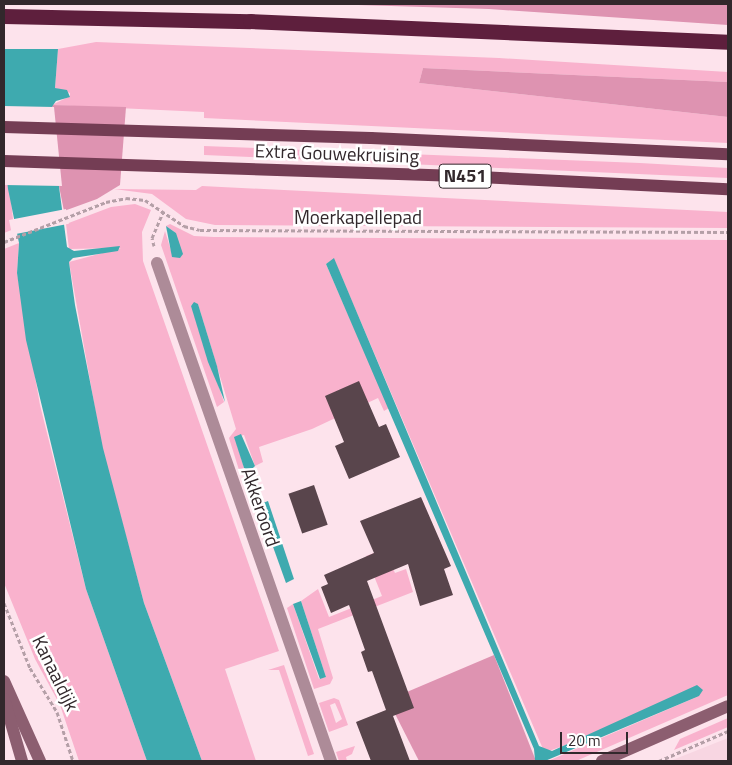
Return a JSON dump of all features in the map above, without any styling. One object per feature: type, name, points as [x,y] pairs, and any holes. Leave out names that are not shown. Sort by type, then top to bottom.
[{"type":"highway","points":[[4,16],[260,21],[728,42]]},
{"type":"main road","name":"Extra Gouwekruising","points":[[4,126],[202,132],[728,154]]},
{"type":"main road","name":"Extra Gouwekruising","points":[[4,161],[202,166],[728,189]]},
{"type":"main road","points":[[4,681],[40,761]]},
{"type":"main road","points":[[4,699],[22,761]]},
{"type":"main road","points":[[602,761],[728,706]]},
{"type":"street","name":"Akkeroord","points":[[156,264],[331,761]]},
{"type":"path","name":"Moerkapellepad","points":[[4,242],[87,209],[126,198],[145,200],[184,226],[200,230],[728,232]]},
{"type":"path","points":[[156,264],[152,238],[163,212]]},
{"type":"path","name":"Kanaaldijk","points":[[4,603],[30,668],[57,712],[73,761]]},
{"type":"path","points":[[659,761],[728,731]]},
{"type":"shaded area","points":[[325,4],[728,4],[728,25],[489,9]]},
{"type":"shaded area","points":[[96,42],[499,58],[728,72],[728,82],[423,68],[419,83],[728,117],[728,143],[204,118],[204,112],[52,105],[70,96],[70,93],[55,88],[58,49]]},
{"type":"shaded area","points":[[423,68],[728,82],[728,117],[419,83]]},
{"type":"shaded area","points":[[52,105],[126,107],[120,185],[97,199],[64,211],[55,166],[49,111]]},
{"type":"shaded area","points":[[4,133],[14,229],[4,233]]},
{"type":"shaded area","points":[[204,146],[728,168],[728,178],[204,155]]},
{"type":"shaded area","points":[[202,186],[728,212],[728,228],[215,225],[186,219],[152,194],[114,189],[196,190]]},
{"type":"shaded area","points":[[135,204],[151,210],[142,232],[143,261],[279,651],[225,669],[256,761],[202,761],[144,603],[102,448],[69,262],[121,248],[69,249],[66,224],[111,207]]},
{"type":"shaded area","points":[[170,224],[194,236],[214,237],[728,240],[728,695],[576,761],[548,761],[699,696],[549,751],[543,749],[334,259],[326,264],[389,408],[384,411],[378,398],[312,429],[259,447],[263,462],[255,466],[244,435],[235,437],[244,468],[239,470],[229,438],[236,429],[198,304],[191,305],[224,402],[217,407],[161,245],[165,231],[173,257],[176,233],[166,226]]},
{"type":"shaded area","points":[[19,243],[17,273],[40,405],[86,589],[147,761],[79,761],[60,705],[35,659],[4,583],[4,249]]},
{"type":"shaded area","points":[[384,549],[395,573],[406,569],[413,592],[318,629],[333,678],[330,684],[314,689],[287,608],[293,604],[319,679],[326,677],[301,601],[318,589],[329,617],[382,596],[366,556]]},
{"type":"shaded area","points":[[494,655],[536,761],[419,761],[388,700]]},
{"type":"shaded area","points":[[284,665],[314,754],[308,756],[279,670],[268,670]]},
{"type":"shaded area","points":[[334,698],[339,700],[348,725],[329,732],[319,703]],"holes":[[[335,703],[342,719],[336,723],[330,705]]]},
{"type":"shaded area","points":[[728,718],[728,727],[674,750],[680,739]]},
{"type":"shaded area","points":[[728,738],[728,761],[670,761]]},
{"type":"shaded area","points":[[355,746],[352,754],[346,757],[347,761],[339,761],[336,752]]},
{"type":"water","points":[[4,49],[58,49],[55,88],[67,90],[70,97],[56,101],[49,111],[67,247],[74,251],[120,246],[118,251],[73,258],[69,262],[75,305],[103,448],[144,603],[202,761],[147,761],[86,589],[26,340],[17,273],[19,243],[8,189],[4,152]]},
{"type":"water","points":[[166,226],[176,233],[183,254],[180,258],[172,257]]},
{"type":"water","points":[[334,258],[539,746],[552,751],[697,685],[703,690],[699,696],[545,761],[535,760],[534,749],[326,264]]},
{"type":"water","points":[[194,302],[198,304],[217,366],[225,402],[208,362],[191,306]]},
{"type":"water","points":[[241,434],[255,466],[250,471],[244,468],[234,437]]},
{"type":"water","points":[[268,501],[294,579],[286,583],[258,505]]},
{"type":"water","points":[[301,601],[326,677],[320,679],[293,604]]},
{"type":"pier","points":[[4,106],[54,107],[62,186],[5,185]]},
{"type":"pier","points":[[66,209],[69,224],[12,235],[9,220]]},
{"type":"building","points":[[359,381],[379,427],[386,424],[400,457],[349,479],[335,446],[344,442],[325,396]]},
{"type":"building","points":[[314,485],[328,525],[302,534],[288,494]]},
{"type":"building","points":[[421,497],[451,566],[444,569],[453,595],[420,606],[408,564],[367,581],[414,708],[393,716],[410,761],[371,761],[356,722],[386,710],[372,671],[368,672],[361,652],[365,650],[349,605],[331,613],[321,587],[328,584],[324,575],[374,553],[360,521]]}]
